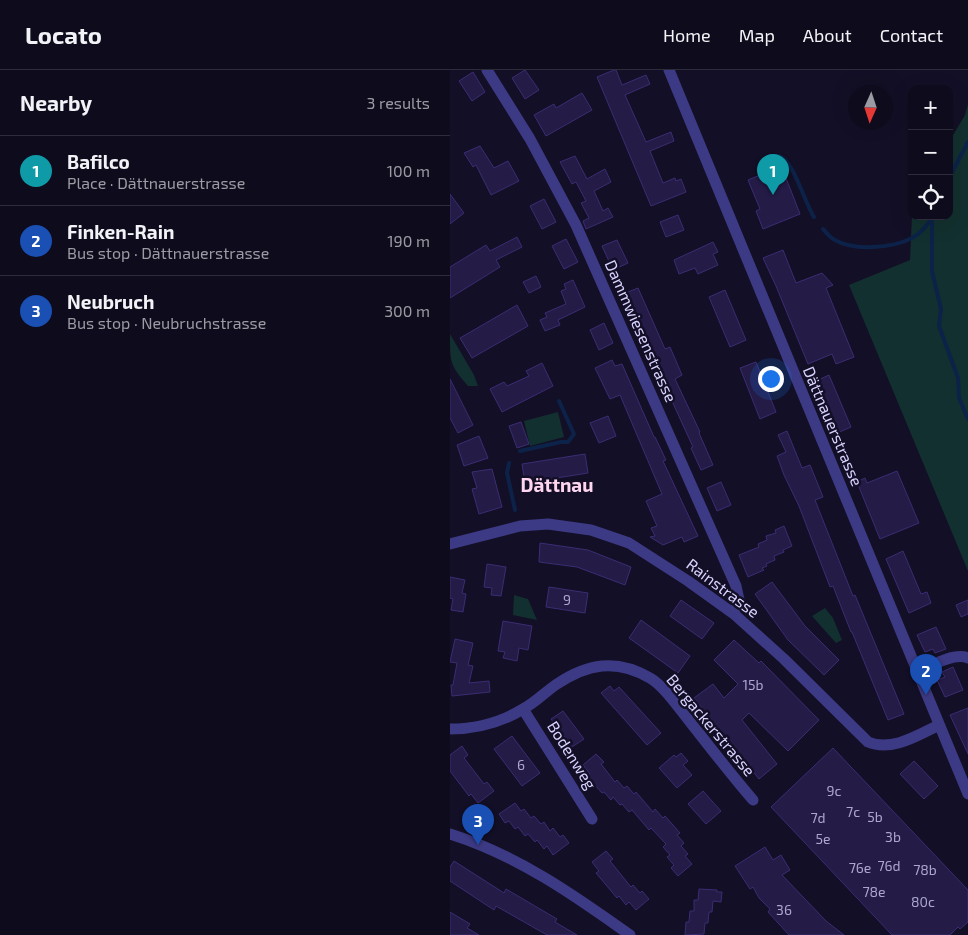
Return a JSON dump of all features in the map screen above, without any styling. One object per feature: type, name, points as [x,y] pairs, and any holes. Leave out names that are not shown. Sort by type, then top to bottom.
[{"type":"street","name":"Dammwiesenstrasse","points":[[487,70],[551,175],[604,286],[736,586],[738,600],[734,614]]},
{"type":"street","name":"Dättnauerstrasse","points":[[669,70],[968,794]]},
{"type":"street","name":"Rainstrasse","points":[[450,544],[530,524],[560,524],[592,530],[620,539],[688,581],[734,614],[784,658],[868,742],[880,746],[895,744],[939,725]]},
{"type":"street","points":[[917,672],[956,656],[968,658]]},
{"type":"street","name":"Bergackerstrasse","points":[[450,729],[488,725],[523,709],[572,674],[591,667],[608,665],[628,669],[651,678],[669,696],[753,800]]},
{"type":"street","name":"Bodenweg","points":[[523,709],[592,819]]},
{"type":"street","points":[[450,834],[490,849],[560,886],[630,935]]},
{"type":"green space","points":[[968,104],[968,571],[849,285],[910,260],[912,220],[953,220],[953,135],[965,115]]},
{"type":"green space","points":[[450,334],[474,375],[478,386],[468,386],[454,368],[450,351]]},
{"type":"green space","points":[[558,412],[564,437],[530,446],[524,421]]},
{"type":"green space","points":[[514,595],[528,599],[537,620],[513,615]]},
{"type":"green space","points":[[825,608],[833,618],[842,640],[836,643],[812,616]]},
{"type":"building","points":[[525,70],[539,90],[525,99],[512,78]]},
{"type":"building","points":[[616,70],[622,85],[646,75],[650,84],[625,95],[646,142],[671,132],[674,141],[650,151],[663,183],[675,178],[676,181],[681,179],[686,192],[651,206],[597,77]]},
{"type":"building","points":[[473,72],[485,92],[472,101],[459,81]]},
{"type":"building","points":[[582,93],[592,110],[546,136],[534,115],[554,104],[556,108]]},
{"type":"building","points":[[480,146],[494,168],[508,161],[519,181],[491,195],[476,165],[473,167],[464,153]]},
{"type":"building","points":[[575,156],[587,179],[605,169],[611,182],[594,191],[603,211],[608,208],[613,217],[586,229],[583,221],[589,218],[581,203],[586,201],[576,182],[572,184],[560,162]]},
{"type":"building","points":[[779,160],[800,214],[763,229],[756,211],[760,209],[748,180],[765,173],[763,167]]},
{"type":"building","points":[[450,194],[464,213],[450,224]]},
{"type":"building","points":[[544,199],[556,222],[542,229],[530,206]]},
{"type":"building","points":[[678,215],[684,230],[666,237],[660,222]]},
{"type":"building","points":[[517,237],[522,247],[496,260],[500,267],[450,298],[450,267],[486,245],[490,251]]},
{"type":"building","points":[[566,239],[578,262],[564,269],[552,246]]},
{"type":"building","points":[[617,240],[628,263],[613,270],[602,246]]},
{"type":"building","points":[[713,242],[718,252],[713,254],[718,265],[698,274],[695,268],[679,274],[674,260]]},
{"type":"building","points":[[783,250],[796,283],[822,273],[833,285],[826,288],[854,357],[836,364],[832,354],[808,364],[763,258]]},
{"type":"building","points":[[536,276],[541,287],[529,293],[523,282]]},
{"type":"building","points":[[573,280],[585,307],[558,320],[560,325],[545,331],[540,320],[547,317],[545,313],[566,304],[561,291],[566,289],[564,284]]},
{"type":"building","points":[[638,288],[665,349],[670,347],[682,375],[675,379],[713,465],[701,470],[691,448],[693,447],[623,294]]},
{"type":"building","points":[[725,290],[746,340],[730,347],[709,297]]},
{"type":"building","points":[[517,305],[528,326],[472,358],[460,338]]},
{"type":"building","points":[[604,323],[613,343],[599,350],[590,330]]},
{"type":"building","points":[[612,360],[615,366],[622,364],[666,460],[663,461],[698,536],[684,542],[682,537],[663,545],[650,537],[655,536],[651,528],[657,526],[646,501],[662,494],[620,395],[610,399],[595,368]]},
{"type":"building","points":[[756,362],[776,412],[760,419],[740,368]]},
{"type":"building","points":[[542,363],[553,386],[502,412],[490,389],[504,382],[507,386],[529,376],[526,371]]},
{"type":"building","points":[[829,375],[851,427],[835,434],[814,382]]},
{"type":"building","points":[[450,379],[473,425],[458,433],[450,418]]},
{"type":"building","points":[[608,416],[616,436],[599,443],[590,423]]},
{"type":"building","points":[[521,422],[529,444],[517,448],[509,426]]},
{"type":"building","points":[[787,431],[802,468],[810,465],[823,497],[815,500],[853,596],[855,595],[904,714],[888,720],[833,586],[830,587],[799,506],[777,456],[786,452],[778,435]]},
{"type":"building","points":[[479,436],[488,458],[464,466],[457,445]]},
{"type":"building","points":[[585,454],[588,473],[525,483],[522,464]]},
{"type":"building","points":[[492,469],[502,507],[479,514],[472,489],[477,488],[472,472]]},
{"type":"building","points":[[897,471],[919,523],[880,539],[857,482],[865,478],[867,483]]},
{"type":"building","points":[[721,482],[731,505],[717,511],[707,488]]},
{"type":"building","points":[[784,526],[792,546],[774,556],[775,560],[766,564],[767,566],[762,568],[764,570],[748,577],[739,555],[759,547],[758,544],[767,540],[766,536],[776,533],[775,530]]},
{"type":"building","points":[[540,543],[588,550],[631,567],[625,585],[577,567],[539,562]]},
{"type":"building","points":[[903,551],[921,594],[927,592],[931,603],[909,613],[886,559]]},
{"type":"building","points":[[487,564],[506,567],[501,596],[491,595],[492,588],[484,587]]},
{"type":"building","points":[[450,577],[465,580],[462,593],[466,594],[463,612],[451,610],[453,599],[450,598]]},
{"type":"building","points":[[772,582],[805,626],[839,660],[824,675],[788,640],[755,594]]},
{"type":"building","points":[[549,587],[588,593],[585,613],[546,607]]},
{"type":"building","points":[[681,600],[714,623],[702,639],[670,616]]},
{"type":"building","points":[[968,600],[968,614],[961,617],[956,605]]},
{"type":"building","points":[[641,620],[690,656],[678,673],[629,638]]},
{"type":"building","points":[[503,621],[532,626],[528,650],[519,648],[517,661],[503,658],[505,652],[498,651]]},
{"type":"building","points":[[936,627],[946,649],[935,653],[933,649],[925,652],[917,635]]},
{"type":"building","points":[[455,639],[473,643],[468,665],[473,666],[469,683],[489,681],[490,692],[452,696],[451,685],[453,685],[457,663],[450,662]]},
{"type":"building","points":[[734,640],[759,663],[761,661],[819,720],[788,751],[749,713],[742,720],[777,764],[759,779],[694,698],[713,684],[724,698],[738,684],[714,660]]},
{"type":"building","points":[[953,667],[963,690],[945,697],[937,680],[945,677],[942,672]]},
{"type":"building","points":[[610,686],[614,691],[619,687],[661,733],[647,745],[601,693]]},
{"type":"building","points":[[968,708],[968,754],[950,715]]},
{"type":"building","points":[[563,711],[584,739],[572,747],[551,719]]},
{"type":"building","points":[[512,736],[540,773],[522,786],[494,749]]},
{"type":"building","points":[[462,746],[468,755],[464,758],[484,784],[487,782],[494,791],[478,803],[471,794],[469,796],[450,771],[450,755]]},
{"type":"building","points":[[833,748],[968,890],[968,922],[960,929],[958,927],[950,935],[892,935],[771,807]]},
{"type":"building","points":[[681,753],[688,761],[683,765],[692,775],[677,788],[659,768],[674,755],[676,757]]},
{"type":"building","points":[[596,754],[604,762],[601,764],[615,782],[617,780],[624,788],[627,786],[634,794],[636,792],[653,812],[655,809],[663,818],[665,816],[680,833],[677,835],[684,843],[681,846],[688,854],[685,856],[692,864],[678,876],[671,868],[674,865],[667,857],[670,855],[663,847],[666,844],[651,828],[649,830],[632,810],[629,812],[613,797],[611,800],[587,776],[590,774],[583,765]]},
{"type":"building","points":[[914,761],[938,786],[924,799],[900,774]]},
{"type":"building","points":[[703,791],[721,811],[706,824],[688,804]]},
{"type":"building","points":[[515,803],[521,811],[524,809],[531,818],[534,816],[541,824],[544,822],[550,831],[553,828],[560,837],[563,835],[569,843],[553,855],[547,846],[544,849],[537,840],[535,842],[528,834],[525,836],[518,827],[515,829],[509,821],[505,823],[499,814]]},
{"type":"building","points":[[765,847],[773,860],[781,855],[790,870],[782,875],[826,921],[844,935],[789,935],[768,912],[770,909],[759,898],[753,887],[750,889],[735,866]]},
{"type":"building","points":[[606,851],[613,859],[610,861],[631,887],[633,885],[640,893],[642,891],[649,899],[636,910],[629,902],[626,905],[619,896],[617,898],[596,873],[599,871],[592,862]]},
{"type":"building","points":[[454,861],[504,893],[506,889],[557,919],[555,922],[577,935],[547,935],[496,906],[494,910],[450,881],[450,867]]},
{"type":"building","points":[[699,889],[722,892],[721,902],[713,901],[708,923],[705,923],[704,934],[685,935],[686,922],[689,922],[690,911],[694,911],[694,900],[698,900]]},
{"type":"building","points":[[450,912],[470,924],[467,928],[479,935],[450,935]]},
{"type":"waterway","points":[[951,175],[968,142]]},
{"type":"waterway","points":[[761,162],[777,156],[784,159],[794,173],[814,217]]},
{"type":"waterway","points":[[823,229],[832,238],[844,244],[877,247],[900,243],[910,239],[920,233],[931,220]]},
{"type":"waterway","points":[[932,220],[932,271],[941,309],[939,326],[958,378],[959,398],[968,419]]},
{"type":"waterway","points":[[520,451],[568,442],[574,434],[559,401]]},
{"type":"waterway","points":[[509,463],[507,473],[515,510]]},
{"type":"place","name":"Bafilco","points":[[773,195]]},
{"type":"place","name":"Finken-Rain","points":[[926,695]]},
{"type":"place","name":"Neubruch","points":[[478,845]]},
{"type":"district","name":"Dättnau","points":[[557,485]]}]
